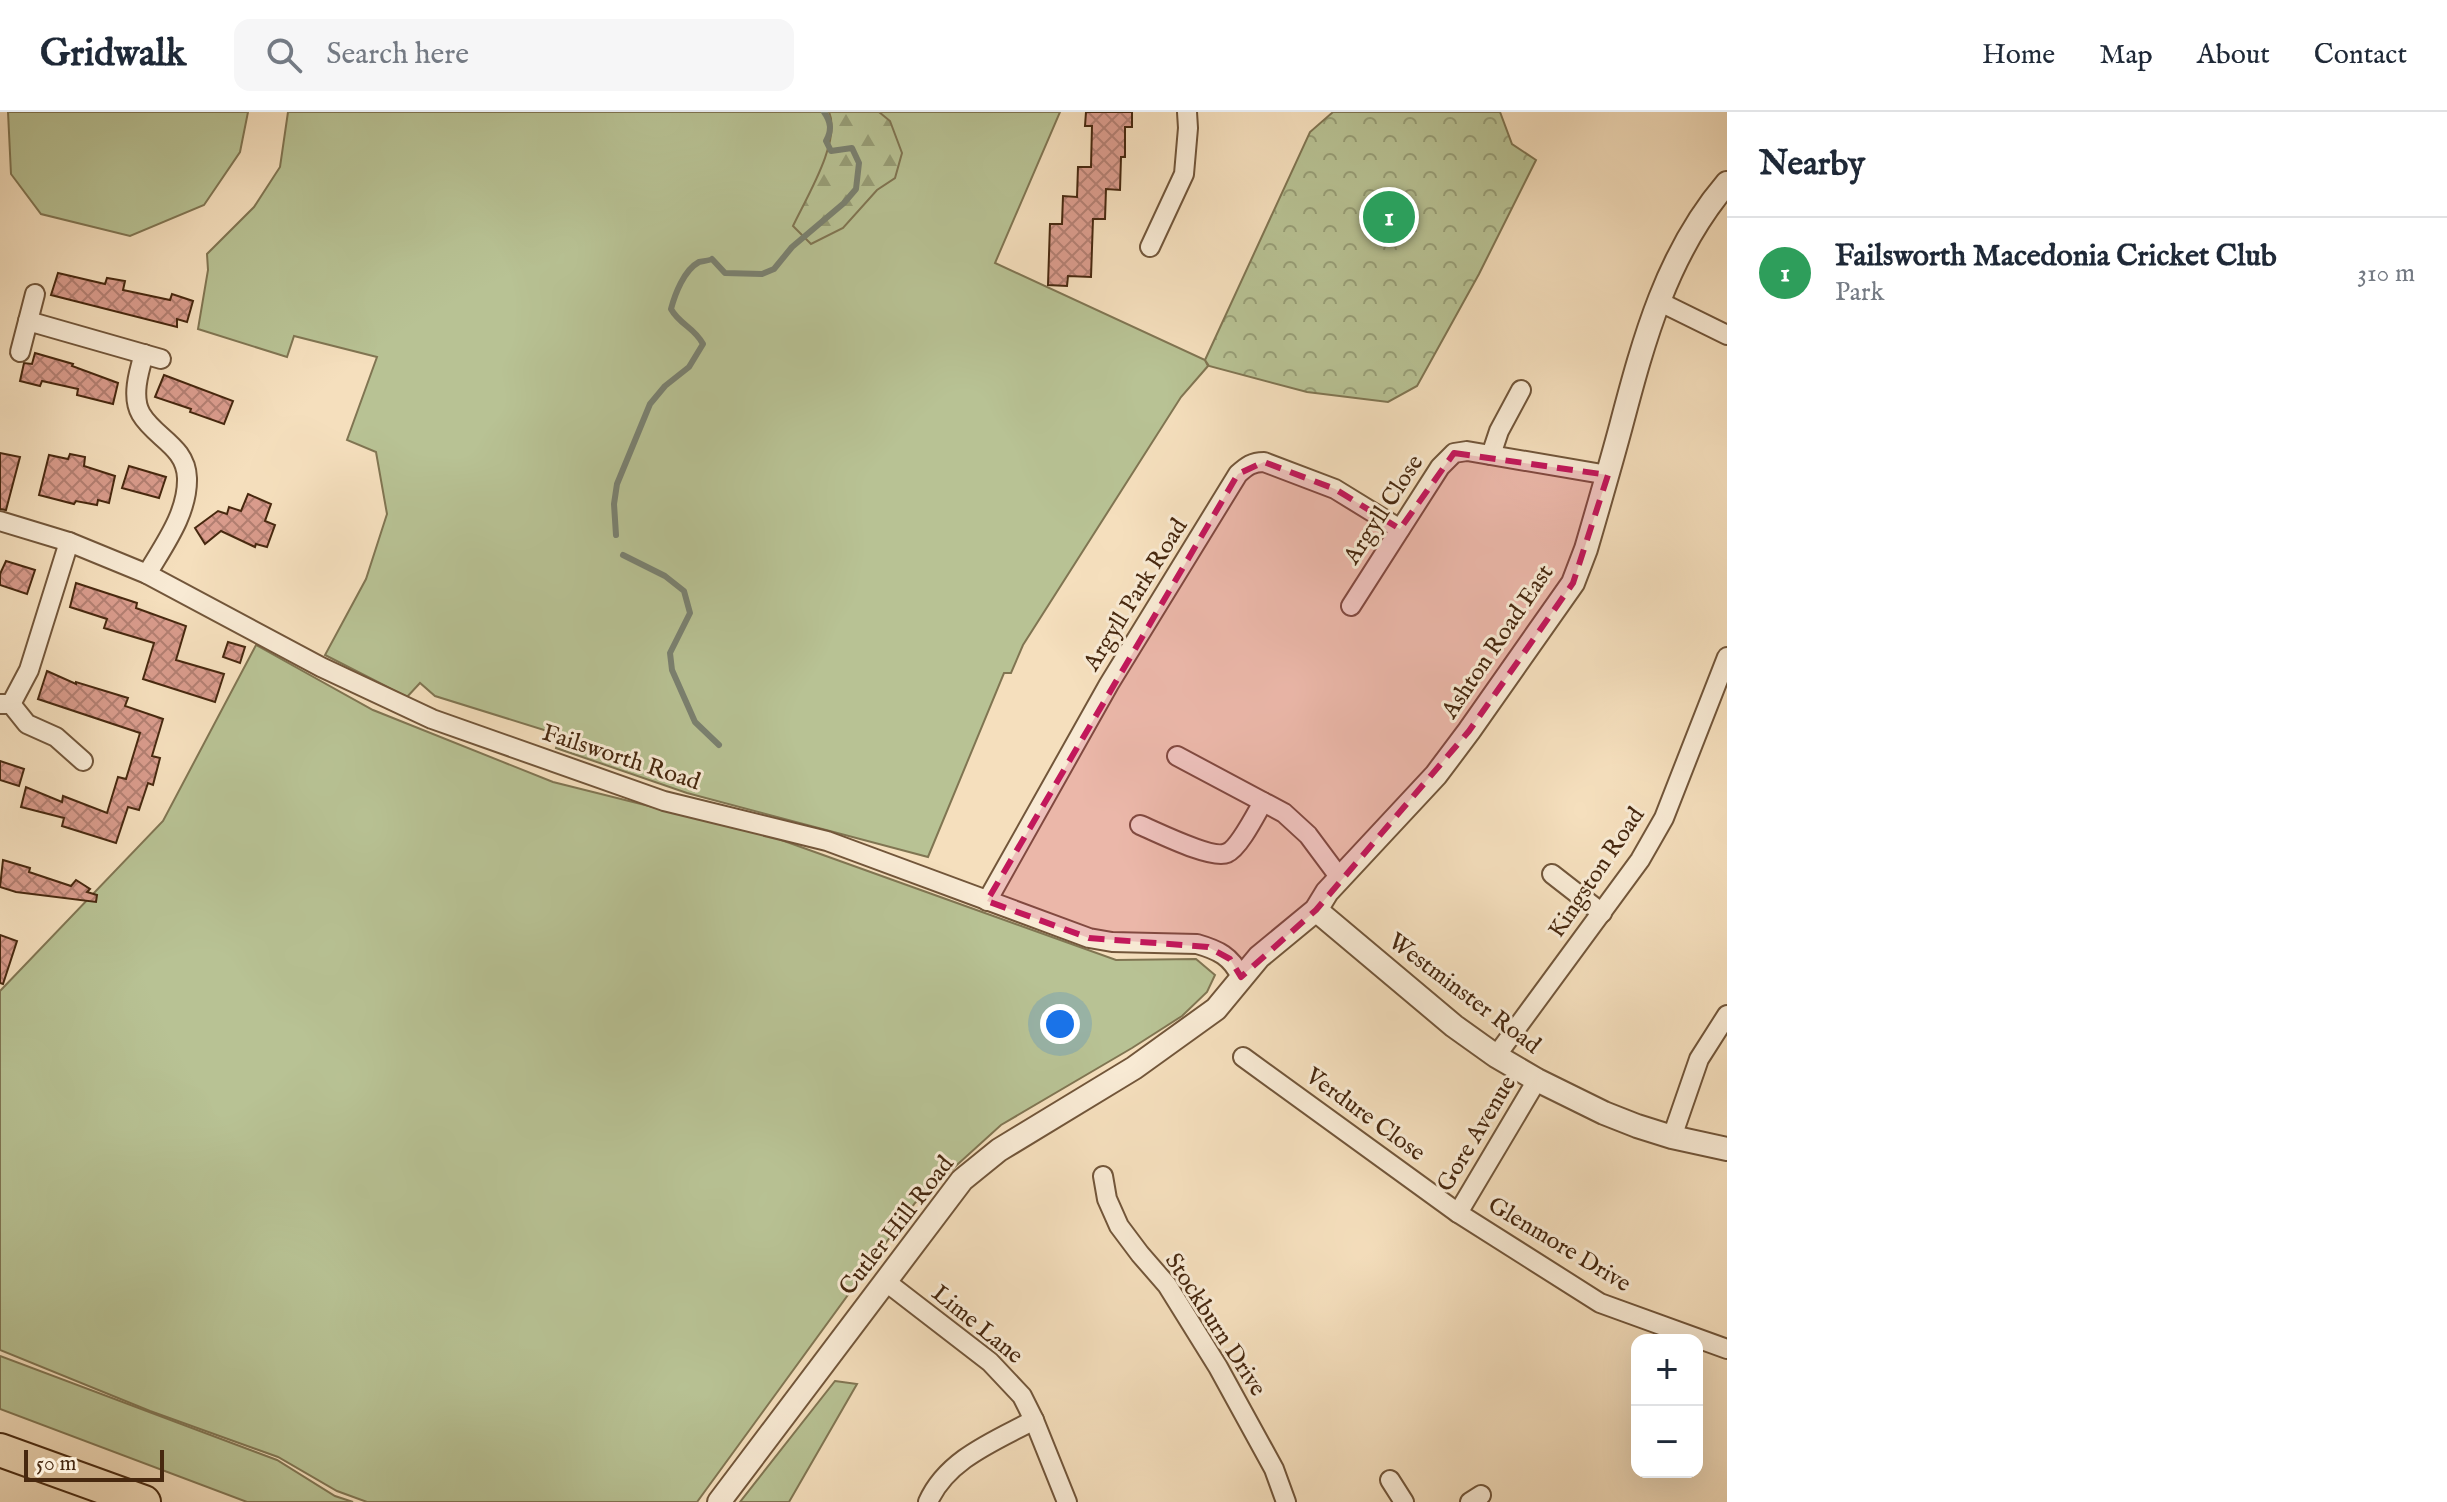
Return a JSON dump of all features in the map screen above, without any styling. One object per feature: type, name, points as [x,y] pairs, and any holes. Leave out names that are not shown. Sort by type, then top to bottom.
[{"type":"highway","points":[[0,1450],[144,1502]]},
{"type":"street","points":[[1150,247],[1184,174],[1187,112]]},
{"type":"street","name":"Ashton Road East","points":[[1241,977],[1259,957],[1316,910],[1340,878],[1436,775],[1560,602],[1580,566],[1644,339],[1658,301],[1688,237],[1727,183]]},
{"type":"street","points":[[20,352],[35,294]]},
{"type":"street","points":[[1658,301],[1727,335]]},
{"type":"street","points":[[28,321],[153,356],[137,383],[137,401],[141,414],[177,450],[185,463],[187,478],[176,524],[147,574]]},
{"type":"street","points":[[1491,455],[1499,431],[1521,390]]},
{"type":"street","name":"Argyll Close","points":[[1351,606],[1447,457],[1454,453],[1467,451],[1608,475]]},
{"type":"street","name":"Argyll Park Road","points":[[987,901],[1109,684],[1238,474],[1255,462],[1264,462],[1335,489],[1400,529]]},
{"type":"street","name":"Failsworth Road","points":[[0,521],[69,542],[147,574],[321,667],[432,719],[664,801],[827,841],[1089,938],[1208,947],[1230,959],[1241,977]]},
{"type":"street","points":[[69,542],[29,670],[6,704],[27,724],[56,737],[83,761]]},
{"type":"street","name":"Kingston Road","points":[[1496,1056],[1640,860],[1664,818],[1727,657]]},
{"type":"street","points":[[1177,756],[1295,821],[1340,878]]},
{"type":"street","points":[[1140,825],[1201,851],[1216,855],[1229,853],[1263,802]]},
{"type":"street","points":[[1552,874],[1602,913]]},
{"type":"street","name":"Westminster Road","points":[[1316,910],[1454,1026],[1537,1080],[1604,1113],[1672,1137],[1727,1149]]},
{"type":"street","name":"Cutler Hill Road","points":[[719,1502],[949,1196],[978,1165],[1134,1068],[1192,1028],[1216,1009],[1241,977]]},
{"type":"street","points":[[1672,1137],[1699,1059],[1727,1015]]},
{"type":"street","name":"Verdure Close","points":[[1243,1057],[1458,1213]]},
{"type":"street","name":"Gore Avenue","points":[[1458,1213],[1537,1080]]},
{"type":"street","name":"Stockburn Drive","points":[[1103,1176],[1107,1199],[1119,1226],[1167,1285],[1218,1367],[1274,1469],[1286,1502]]},
{"type":"street","name":"Glenmore Drive","points":[[1458,1213],[1600,1303],[1727,1349]]},
{"type":"street","name":"Lime Lane","points":[[885,1281],[990,1362],[1022,1396],[1067,1502]]},
{"type":"street","points":[[928,1502],[948,1472],[992,1442],[1034,1420]]},
{"type":"street","points":[[1390,1480],[1404,1502]]},
{"type":"highlighted area","points":[[1454,453],[1608,475],[1573,583],[1469,731],[1316,910],[1241,977],[1230,959],[1208,947],[1089,938],[987,901],[1238,474],[1264,462],[1335,489],[1400,529]]},
{"type":"green space","points":[[8,112],[248,112],[240,152],[204,205],[130,236],[41,214],[11,174]]},
{"type":"green space","points":[[288,112],[1060,112],[995,263],[1205,360],[1208,366],[1181,397],[1023,645],[1011,673],[1004,673],[928,857],[687,793],[556,748],[560,735],[435,696],[420,683],[407,697],[325,655],[366,579],[387,514],[376,452],[347,440],[377,357],[294,336],[287,357],[198,329],[208,270],[207,254],[254,207],[280,167]]},
{"type":"green space","points":[[829,112],[879,112],[890,121],[902,153],[895,178],[877,190],[843,228],[811,244],[793,226],[826,154],[832,124]]},
{"type":"green space","points":[[1333,112],[1500,112],[1512,144],[1536,160],[1479,274],[1417,386],[1388,402],[1307,392],[1209,366],[1205,360],[1310,132]]},
{"type":"green space","points":[[256,645],[373,710],[553,782],[773,837],[1116,960],[1196,959],[1215,975],[1207,992],[1182,1016],[1001,1125],[915,1203],[697,1502],[367,1502],[337,1491],[278,1457],[150,1411],[0,1350],[0,991],[163,821]]},
{"type":"green space","points":[[0,1356],[277,1460],[335,1496],[353,1502],[247,1502],[0,1409]]},
{"type":"green space","points":[[835,1381],[857,1384],[789,1502],[740,1502]]},
{"type":"building","points":[[1086,112],[1132,112],[1132,127],[1125,127],[1120,190],[1106,189],[1105,219],[1093,219],[1091,277],[1068,276],[1067,286],[1048,285],[1050,224],[1062,224],[1063,196],[1077,197],[1078,167],[1091,167],[1092,126],[1085,126]]},
{"type":"building","points":[[58,273],[105,284],[107,278],[125,281],[123,290],[170,300],[172,294],[193,301],[187,322],[177,319],[177,327],[51,295]]},
{"type":"building","points":[[35,353],[73,364],[118,383],[113,404],[77,395],[78,389],[42,381],[40,386],[20,381],[24,363],[32,364]]},
{"type":"building","points":[[164,375],[233,401],[224,424],[155,397]]},
{"type":"building","points":[[0,453],[20,457],[6,510],[0,509]]},
{"type":"building","points":[[70,454],[85,457],[84,466],[115,476],[109,503],[98,500],[97,505],[76,501],[74,504],[39,495],[49,455],[68,459]]},
{"type":"building","points":[[129,466],[166,477],[159,498],[122,488]]},
{"type":"building","points":[[248,494],[271,504],[265,521],[275,525],[267,547],[256,544],[255,547],[221,531],[205,544],[195,528],[218,511],[227,514],[229,507],[241,511]]},
{"type":"building","points":[[6,561],[35,570],[27,594],[0,585],[0,574]]},
{"type":"building","points":[[76,583],[137,603],[136,608],[186,626],[176,660],[224,674],[215,702],[143,679],[154,643],[104,628],[107,619],[70,607]]},
{"type":"building","points":[[228,642],[245,647],[240,663],[223,657]]},
{"type":"building","points":[[47,671],[76,684],[128,698],[125,706],[163,719],[152,756],[160,758],[153,785],[148,783],[139,810],[128,807],[116,843],[62,826],[64,818],[21,807],[26,787],[62,802],[63,796],[107,813],[118,777],[126,779],[140,733],[38,699]]},
{"type":"building","points":[[0,761],[24,769],[19,786],[0,780]]},
{"type":"building","points":[[3,860],[71,886],[76,880],[90,889],[87,892],[97,895],[96,902],[16,892],[0,887]]},
{"type":"building","points":[[0,935],[17,941],[3,984],[0,983]]},
{"type":"waterway","points":[[616,535],[614,504],[617,484],[650,404],[665,386],[689,367],[703,344],[671,309],[685,276],[699,262],[712,259],[725,273],[762,274],[774,269],[792,247],[856,189],[859,163],[852,148],[831,151],[826,141],[830,130],[824,112]]},
{"type":"waterway","points":[[623,555],[665,576],[684,591],[690,613],[670,653],[672,670],[695,722],[719,745]]},
{"type":"place","name":"Failsworth Macedonia Cricket Club","points":[[1389,217]]}]
